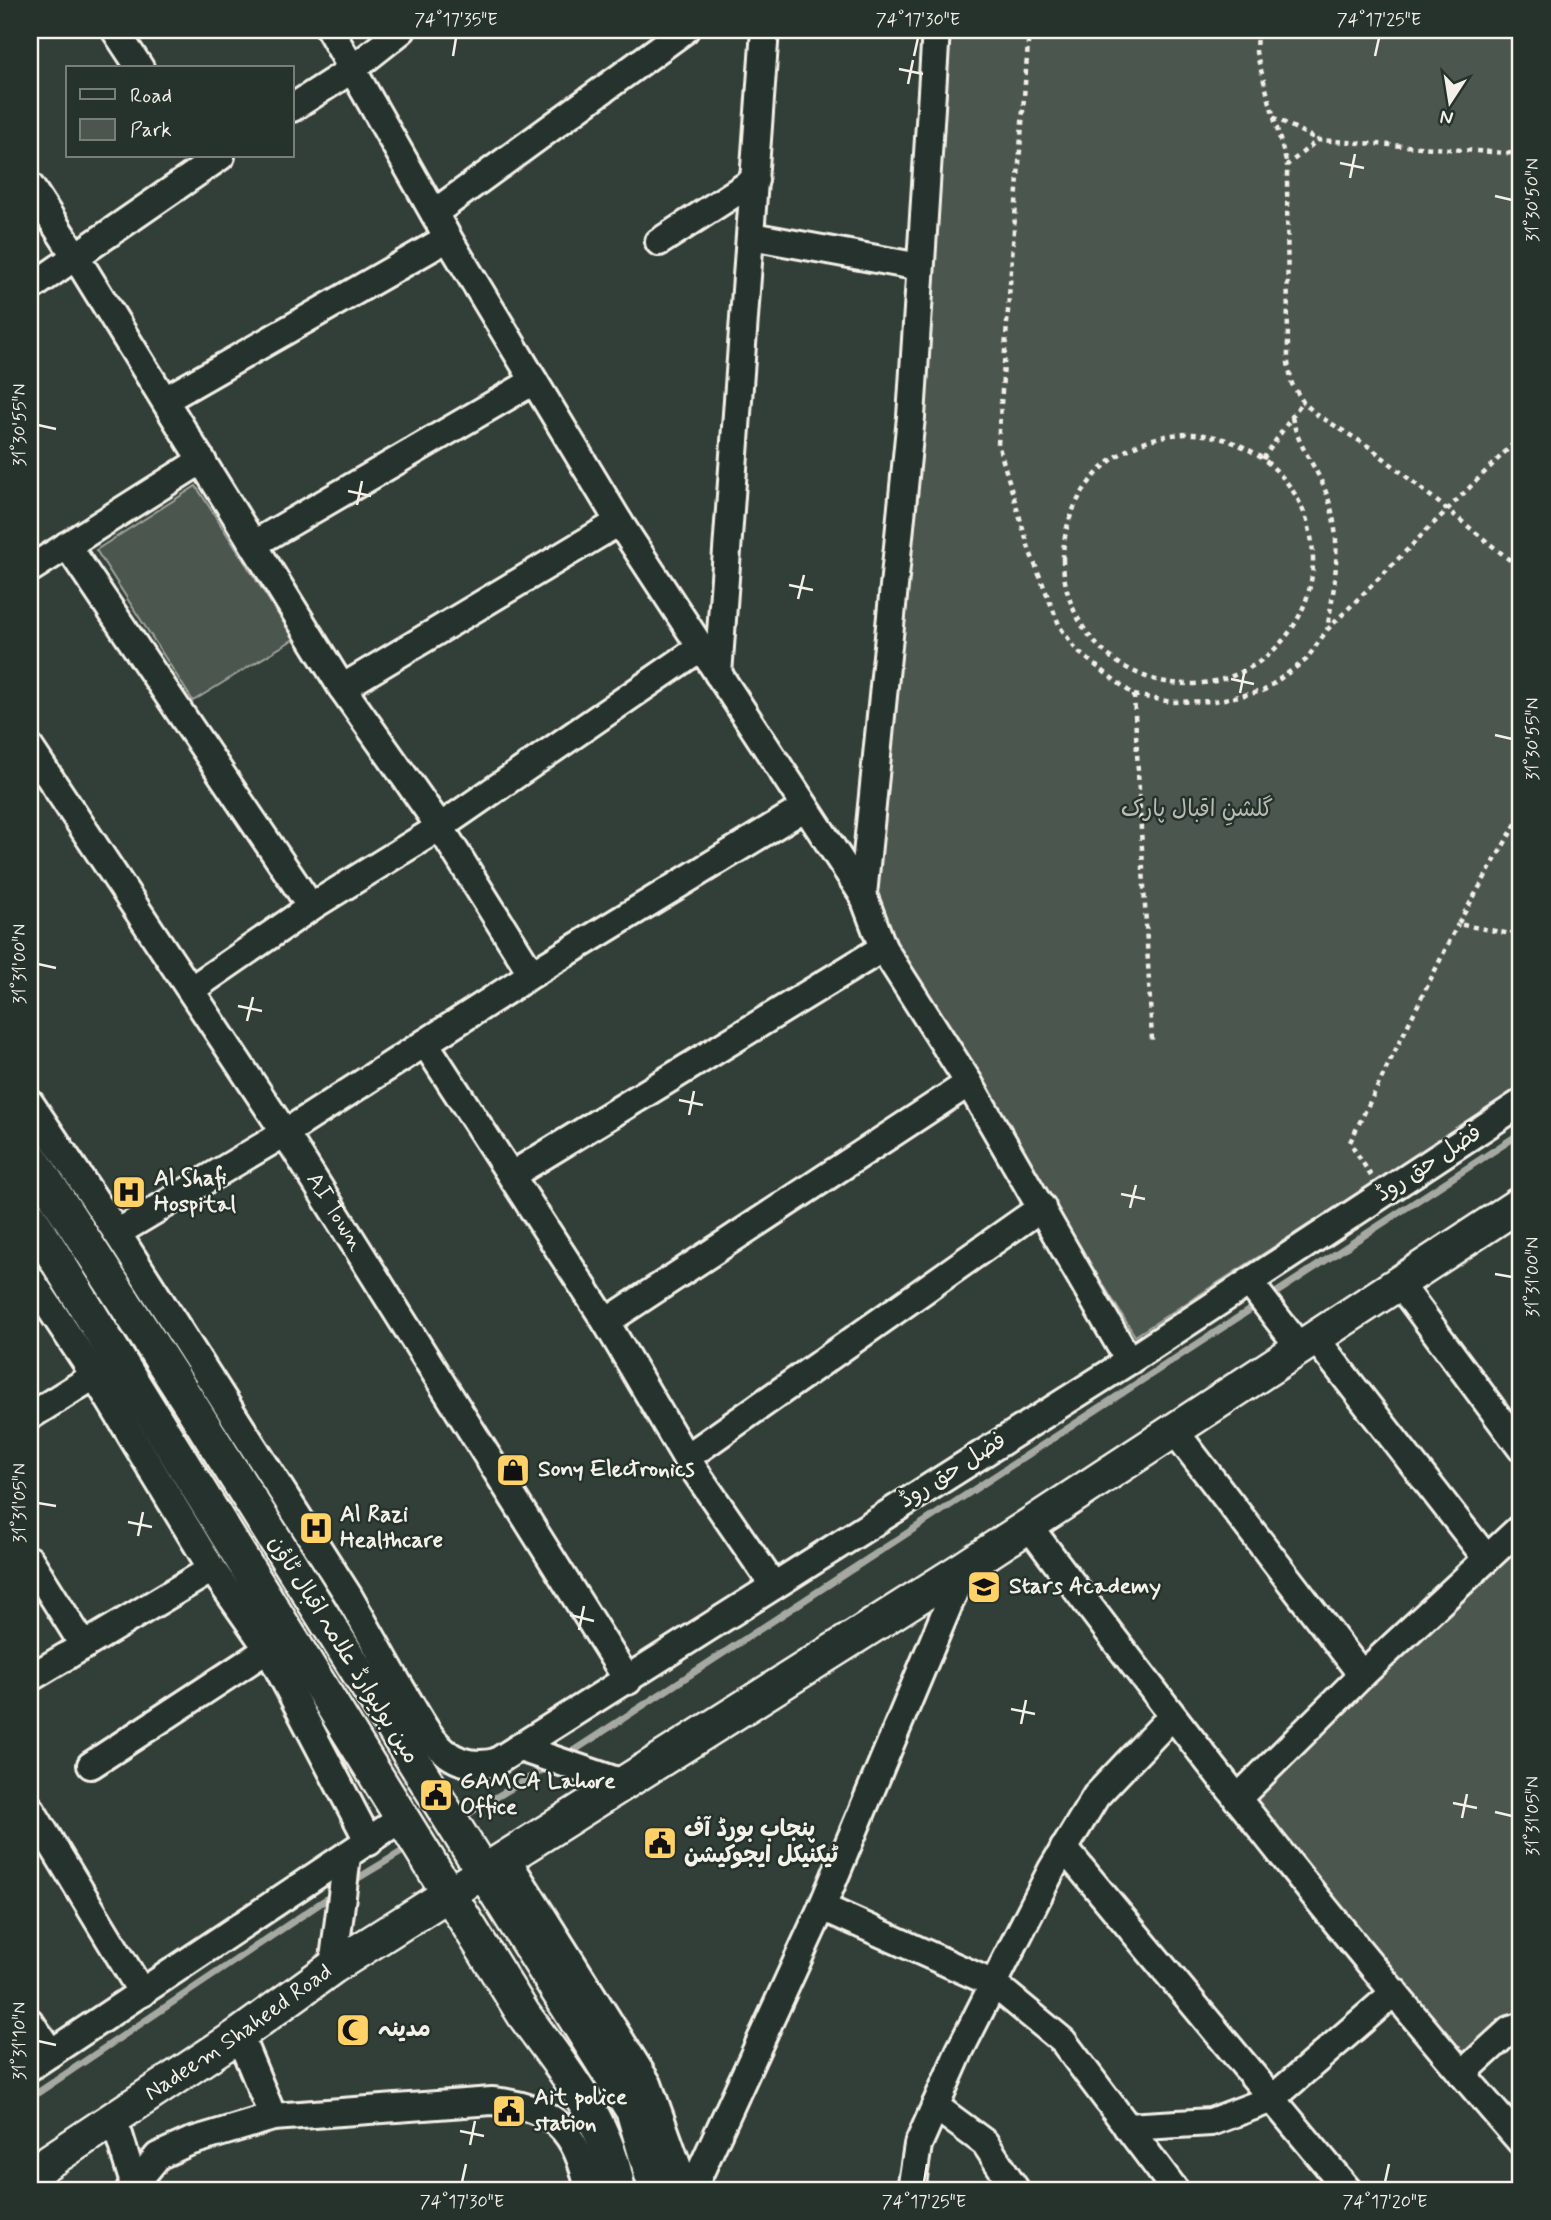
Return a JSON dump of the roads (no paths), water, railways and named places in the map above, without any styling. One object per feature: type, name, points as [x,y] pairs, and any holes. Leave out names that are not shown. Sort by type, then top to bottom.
[{"type":"main road","name":"مین بولیوارڈ علامہ اقبال ٹاؤن","points":[[30,1156],[192,1406],[387,1695],[443,1807],[489,1862],[632,2111],[656,2190]]},
{"type":"main road","points":[[618,2190],[613,2159],[606,2140],[577,2088],[524,2015],[442,1882],[489,1862],[626,1784],[1521,1203]]},
{"type":"main road","name":"مین بولیوارڈ علامہ اقبال ٹاؤن","points":[[30,1217],[108,1367],[442,1882]]},
{"type":"main road","name":"Nadeem Shaheed Road","points":[[30,2174],[239,2035],[333,1968],[442,1882]]},
{"type":"street","points":[[115,30],[139,66]]},
{"type":"street","points":[[330,30],[354,68],[448,238],[619,522],[863,895],[883,948],[969,1083],[1129,1361]]},
{"type":"street","points":[[294,107],[354,68],[402,30]]},
{"type":"street","points":[[434,213],[685,30]]},
{"type":"street","points":[[718,674],[765,30]]},
{"type":"street","points":[[863,895],[911,417],[936,30]]},
{"type":"street","points":[[30,288],[207,160]]},
{"type":"street","points":[[659,242],[755,180]]},
{"type":"street","points":[[30,186],[342,688],[440,827],[532,974]]},
{"type":"street","points":[[751,236],[920,267]]},
{"type":"street","points":[[165,400],[448,238]]},
{"type":"street","points":[[254,544],[534,381]]},
{"type":"street","points":[[30,569],[202,460]]},
{"type":"street","points":[[342,688],[619,522]]},
{"type":"street","points":[[67,545],[311,907]]},
{"type":"street","points":[[192,989],[311,907],[440,827],[700,648]]},
{"type":"street","name":"AI Town","points":[[30,748],[285,1133],[628,1681]]},
{"type":"street","points":[[117,1233],[285,1133],[532,974],[804,808]]},
{"type":"street","points":[[512,1175],[883,948]]},
{"type":"street","points":[[425,1044],[606,1322],[686,1458],[773,1585]]},
{"type":"street","points":[[606,1322],[969,1083]]},
{"type":"street","name":"فضل حق روڈ","points":[[30,1103],[117,1233],[348,1595],[387,1695],[455,1760],[483,1765],[496,1762],[628,1681],[773,1585],[1129,1361],[1253,1287],[1382,1195],[1521,1103]]},
{"type":"street","points":[[686,1458],[1042,1207]]},
{"type":"street","points":[[30,1279],[108,1367],[212,1569],[268,1649],[354,1855],[338,1925],[333,1968]]},
{"type":"street","points":[[1399,1283],[1521,1448]]},
{"type":"street","points":[[1253,1287],[1276,1317],[1307,1343],[1487,1559]]},
{"type":"street","points":[[30,1416],[108,1367]]},
{"type":"street","points":[[1174,1430],[1362,1675]]},
{"type":"street","points":[[1028,1525],[1171,1717],[1462,2074],[1521,2142]]},
{"type":"street","points":[[1237,1799],[1362,1675],[1521,1527]]},
{"type":"street","points":[[30,1560],[84,1646]]},
{"type":"street","points":[[692,2190],[822,1907],[964,1567]]},
{"type":"street","points":[[30,1678],[212,1569]]},
{"type":"street","points":[[91,1765],[268,1649]]},
{"type":"street","points":[[911,2190],[918,2145],[935,2106],[1064,1848],[1096,1796],[1171,1717]]},
{"type":"street","points":[[520,1748],[626,1784]]},
{"type":"street","points":[[30,1808],[142,1993]]},
{"type":"street","points":[[30,2022],[40,2060],[354,1855],[406,1824]]},
{"type":"street","points":[[1064,1848],[1348,2190]]},
{"type":"street","points":[[489,1862],[648,2084],[686,2190]]},
{"type":"street","points":[[822,1907],[994,1984],[1063,2041],[1175,2190]]},
{"type":"street","points":[[1127,2127],[1210,2122],[1272,2099],[1395,1992]]},
{"type":"street","points":[[1462,2074],[1510,2030],[1521,2027]]},
{"type":"street","points":[[239,2035],[273,2117]]},
{"type":"street","points":[[553,2119],[577,2088]]},
{"type":"street","points":[[134,2189],[158,2155],[189,2142],[273,2117],[492,2101],[524,2105],[553,2119],[576,2147],[583,2161],[589,2190]]},
{"type":"street","points":[[935,2106],[985,2143],[1016,2190]]},
{"type":"street","points":[[108,2123],[119,2135],[134,2189]]},
{"type":"waterway","points":[[567,1755],[1521,1133]]},
{"type":"waterway","points":[[461,1818],[551,1765]]},
{"type":"waterway","points":[[350,1883],[408,1848]]},
{"type":"waterway","points":[[30,2098],[334,1894]]},
{"type":"place","name":"Al Shafi Hospital","points":[[129,1192]]},
{"type":"place","name":"Sony Electronics","points":[[513,1470]]},
{"type":"place","name":"Al Razi Healthcare","points":[[316,1528]]},
{"type":"place","name":"Stars Academy","points":[[984,1587]]},
{"type":"place","name":"GAMCA Lahore Office","points":[[436,1795]]},
{"type":"place","name":"پنجاب بورڈ آف ٹیکنیکل ایجوکیشن","points":[[660,1843]]},
{"type":"place","name":"مدینہ","points":[[353,2030]]},
{"type":"place","name":"Ait police station","points":[[509,2111]]},
{"type":"park label","name":"گلشنِ اقبال پارک","points":[[1197,810]]}]
